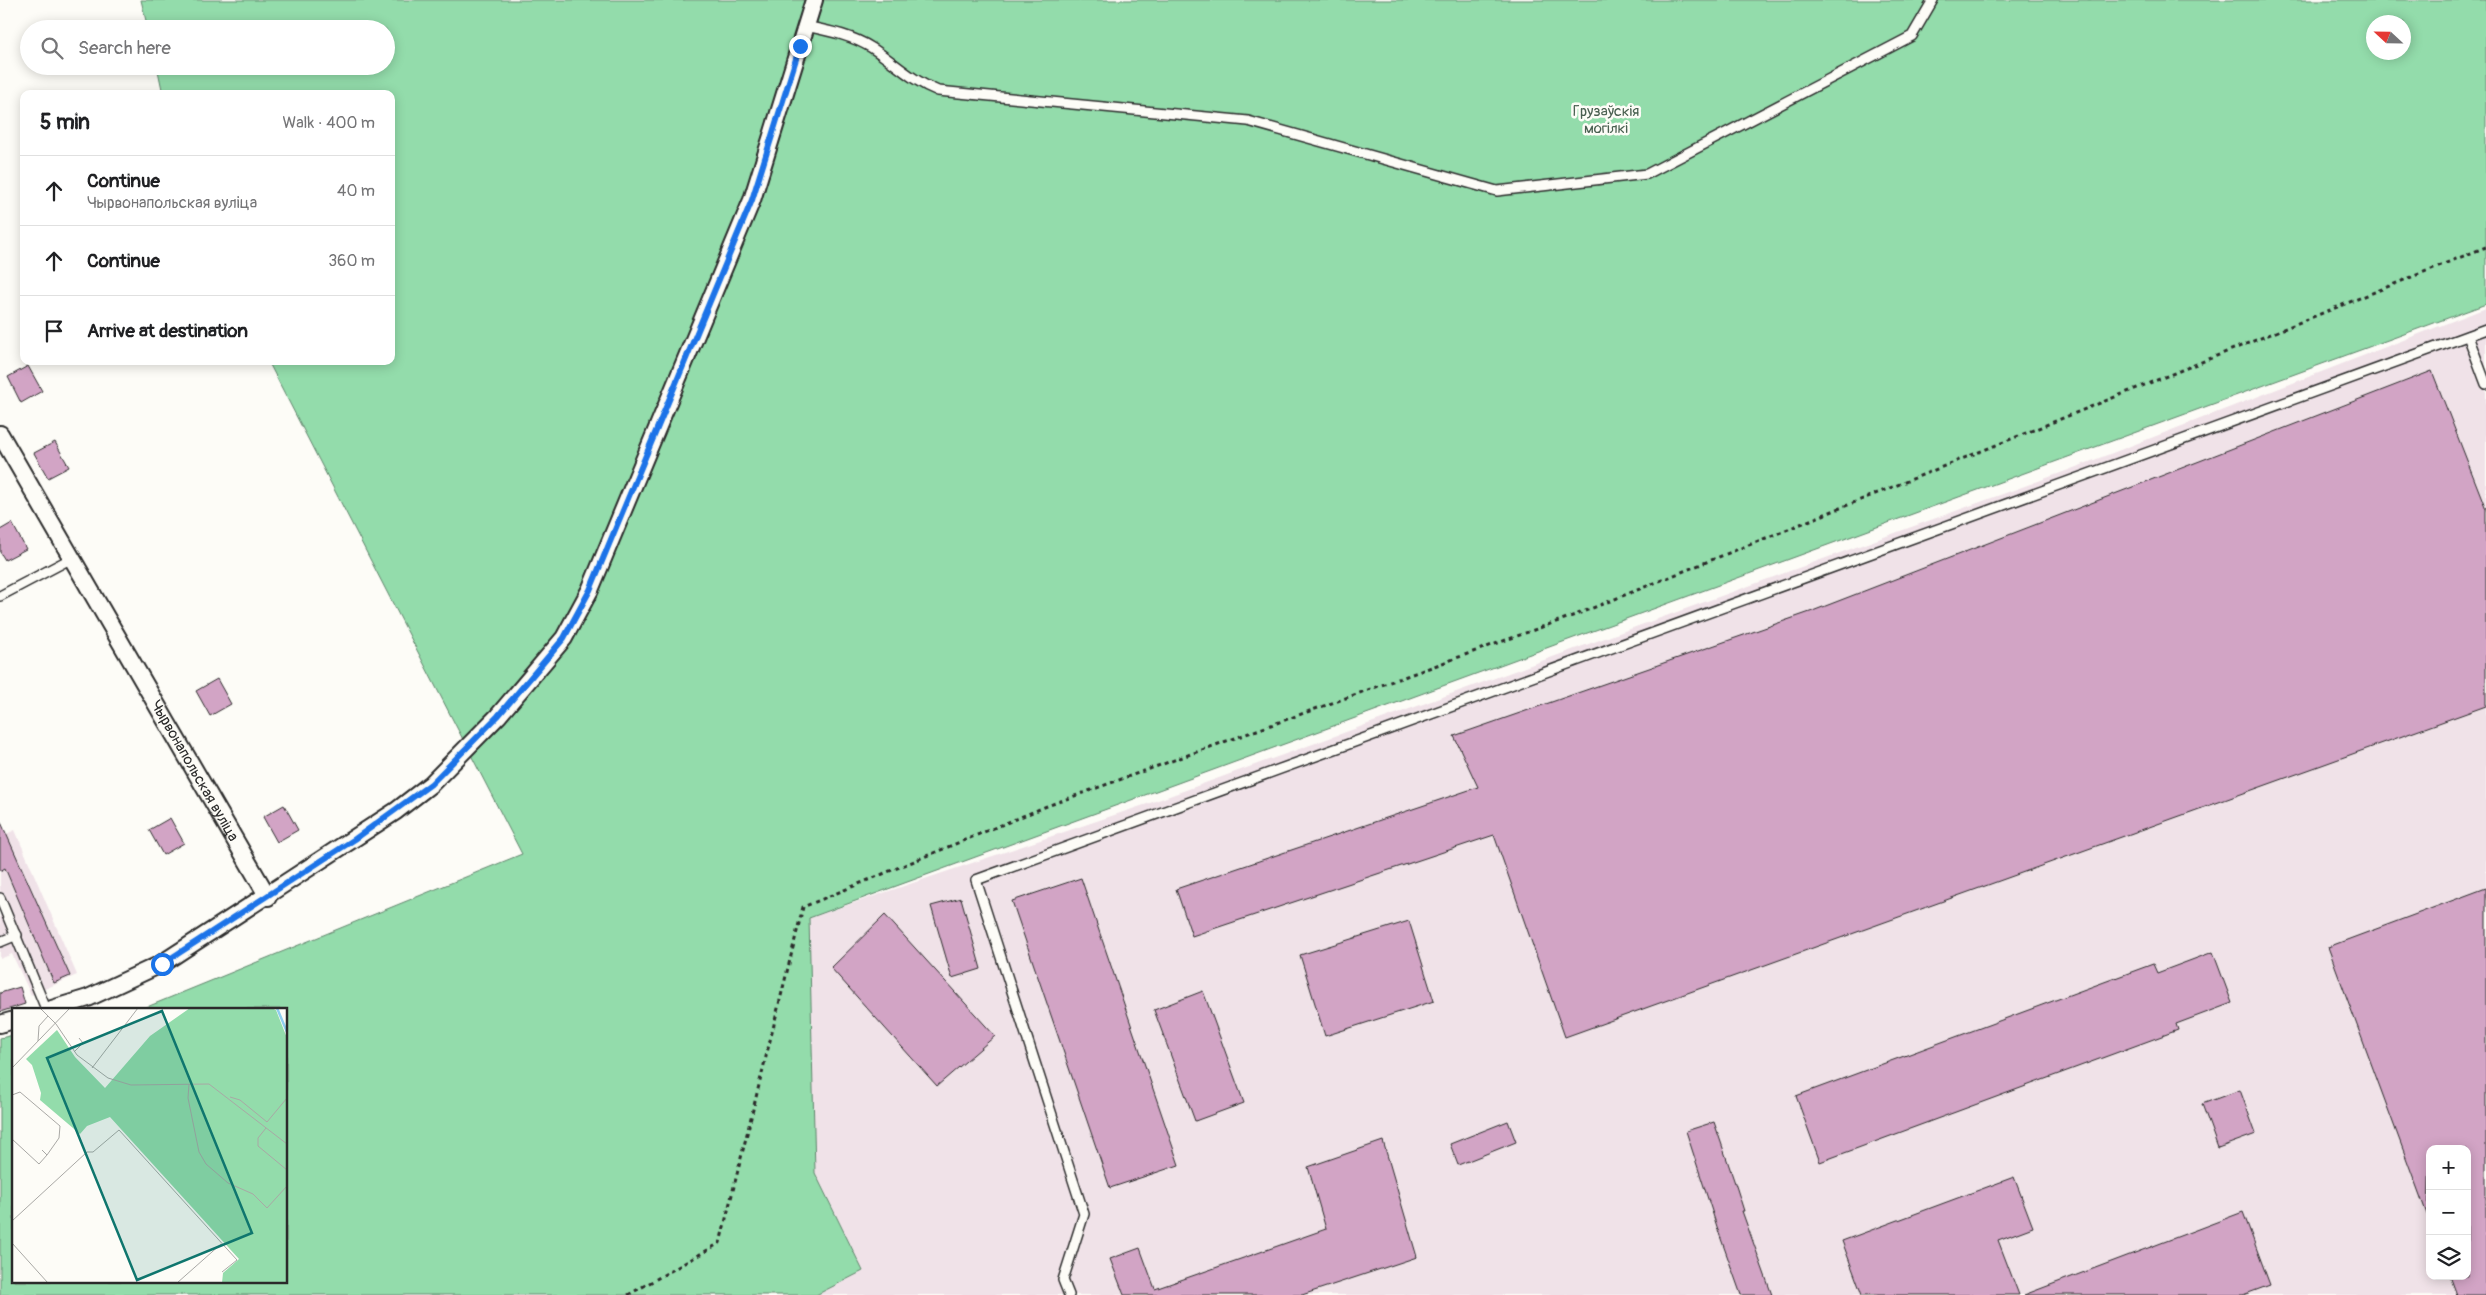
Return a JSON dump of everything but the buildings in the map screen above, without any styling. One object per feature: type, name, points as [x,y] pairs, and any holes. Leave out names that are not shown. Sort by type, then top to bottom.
[{"type":"street","points":[[55,1008],[88,998],[162,964],[268,897],[396,811],[431,784],[498,716],[564,638],[590,590],[752,200],[814,0]]},
{"type":"street","name":"Чырвонапольская вуліца","points":[[0,434],[268,897]]},
{"type":"lane","points":[[805,26],[843,34],[871,48],[911,78],[938,90],[1248,121],[1496,191],[1647,174],[1912,36],[1933,0]]},
{"type":"lane","points":[[1069,1295],[1063,1280],[1084,1214],[976,880],[2486,329]]},
{"type":"lane","points":[[2468,336],[2486,384]]},
{"type":"lane","points":[[0,596],[72,558]]},
{"type":"lane","points":[[0,898],[17,935],[46,1008]]},
{"type":"lane","points":[[0,942],[17,935]]},
{"type":"path","points":[[628,1295],[720,1243],[803,906],[1047,806],[1578,614],[2486,247]]},
{"type":"shaded area","points":[[2486,308],[2486,1295],[816,1295],[863,1271],[815,1173],[809,918],[1150,803],[2066,471]]},
{"type":"shaded area","points":[[15,830],[77,975],[31,995],[12,954],[0,959],[0,837]]},
{"type":"green space","name":"Грузаўскія могілкі","points":[[141,0],[2486,0],[2486,304],[809,918],[815,1173],[863,1271],[816,1295],[0,1295],[0,1038],[12,1035],[12,1282],[288,1282],[288,1008],[144,1008],[522,854],[270,365],[395,365],[395,90],[162,90],[159,75],[395,75],[395,20],[146,20]]},
{"type":"route","points":[[162,964],[355,839],[431,784],[498,716],[564,638],[590,590],[752,200],[800,46]]}]
